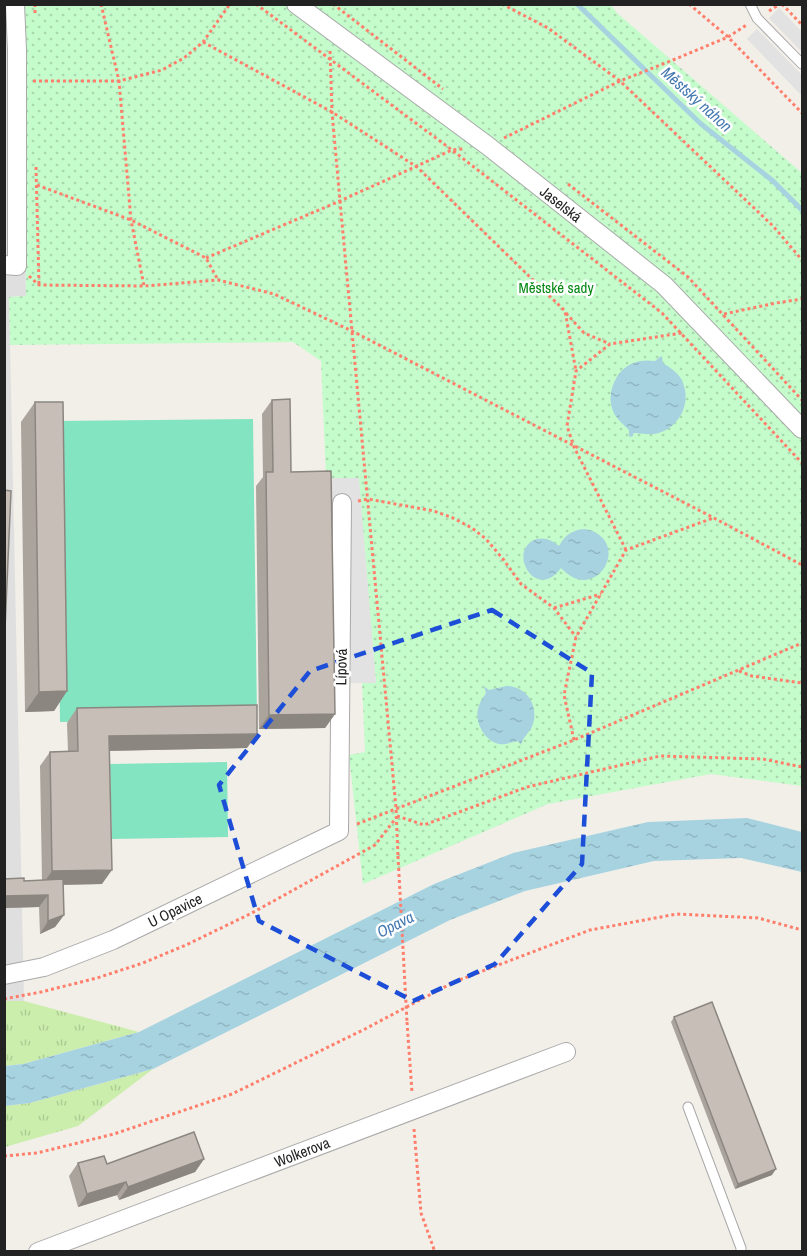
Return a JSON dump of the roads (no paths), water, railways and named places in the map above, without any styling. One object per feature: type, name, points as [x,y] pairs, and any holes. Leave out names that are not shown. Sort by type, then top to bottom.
[{"type":"street","points":[[11,266],[10,179],[16,81],[15,4]]},
{"type":"street","name":"Jaselská","points":[[296,4],[488,146],[664,285],[802,429]]},
{"type":"street","name":"Lípová","points":[[339,831],[342,503]]},
{"type":"street","name":"U Opavice","points":[[4,975],[44,967],[113,940],[339,831]]},
{"type":"street","name":"Wolkerova","points":[[38,1251],[566,1052]]},
{"type":"lane","points":[[750,4],[757,18],[802,64]]},
{"type":"lane","points":[[688,1107],[741,1251]]},
{"type":"water","points":[[661,356],[663,363],[682,380],[686,400],[684,408],[670,428],[652,434],[635,433],[630,437],[629,430],[612,408],[611,395],[614,383],[621,372],[631,364],[655,361]]},
{"type":"water","points":[[585,529],[600,535],[607,545],[608,556],[605,567],[597,575],[587,580],[574,578],[561,568],[551,577],[542,580],[534,577],[528,570],[524,562],[524,553],[528,545],[537,539],[543,539],[559,546],[569,534]]},
{"type":"water","points":[[506,686],[520,689],[525,693],[534,710],[532,727],[521,745],[518,741],[501,744],[489,739],[481,729],[477,717],[480,702],[486,693],[484,687],[489,690]]},
{"type":"water","name":"Opava","points":[[747,818],[802,832],[802,872],[741,858],[654,861],[525,891],[450,920],[153,1069],[30,1103],[5,1106],[5,1066],[23,1064],[139,1032],[434,884],[513,853],[648,822]]},
{"type":"waterway","name":"Městský náhon","points":[[577,4],[701,124],[773,181],[802,210]]},
{"type":"park label","name":"Městské sady","points":[[556,287]]}]
